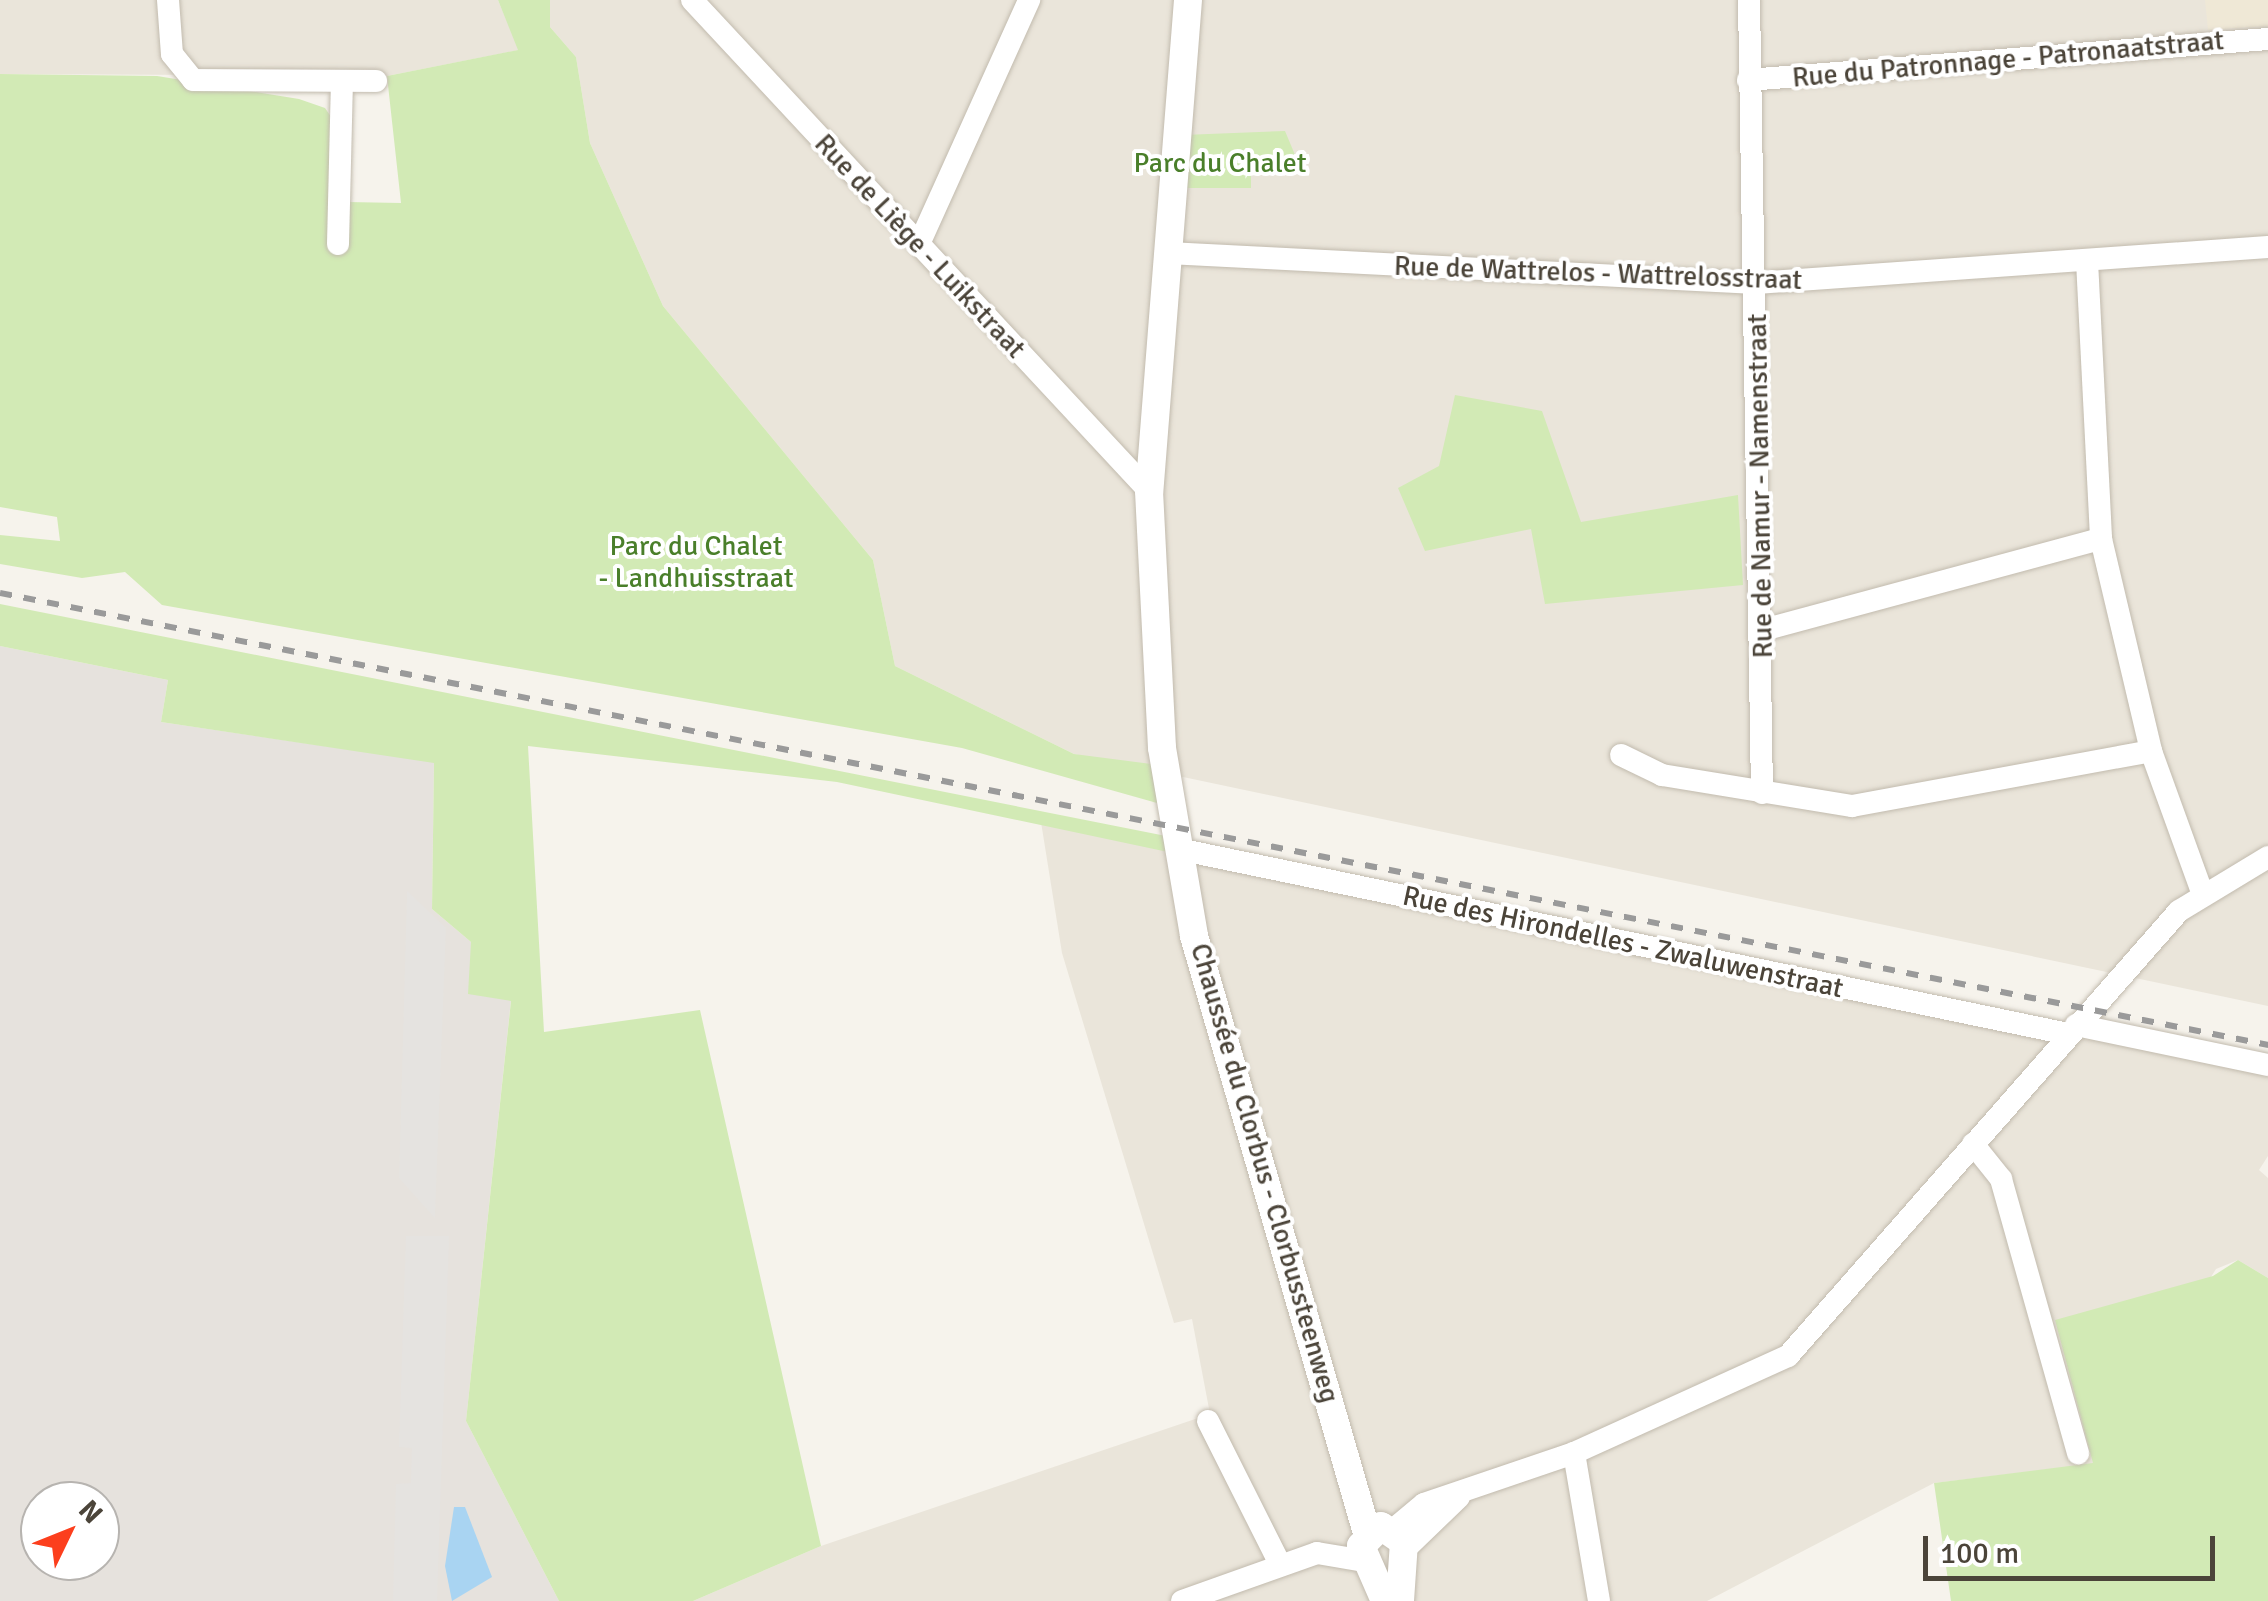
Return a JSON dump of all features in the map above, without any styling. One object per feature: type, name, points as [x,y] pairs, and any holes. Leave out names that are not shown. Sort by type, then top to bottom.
[{"type":"street","points":[[168,0],[172,54],[193,80],[342,84],[376,81]]},
{"type":"street","name":"Rue de Liège - Luikstraat","points":[[692,0],[1149,491]]},
{"type":"street","points":[[919,244],[1029,0]]},
{"type":"street","name":"Chaussée du Clorbus - Clorbussteenweg","points":[[1188,0],[1149,491],[1162,748],[1194,936],[1361,1496],[1400,1601]]},
{"type":"street","name":"Rue de Namur - Namenstraat","points":[[1749,0],[1763,630],[1762,793]]},
{"type":"street","name":"Rue du Patronnage - Patronaatstraat","points":[[1748,80],[2268,38]]},
{"type":"street","points":[[338,244],[342,84]]},
{"type":"street","name":"Rue de Wattrelos - Wattrelosstraat","points":[[1168,253],[1756,283],[2268,247]]},
{"type":"street","points":[[2087,261],[2101,539],[2151,752],[2202,892]]},
{"type":"street","points":[[1763,630],[2101,539]]},
{"type":"street","points":[[1622,756],[1662,775],[1852,806],[1926,800],[2151,752]]},
{"type":"street","name":"Rue des Hirondelles - Zwaluwenstraat","points":[[1178,849],[2268,1066]]},
{"type":"street","points":[[1182,1601],[1278,1562],[1381,1545],[1461,1495],[1574,1453],[1788,1356],[2072,1030],[2202,892],[2268,857]]},
{"type":"street","points":[[1973,1144],[2000,1179],[2078,1452]]},
{"type":"street","points":[[1208,1421],[1278,1562]]},
{"type":"street","points":[[1574,1453],[1599,1601]]},
{"type":"street","name":"Chaussée du Clorbus - Clorbussteenweg","points":[[1381,1545],[1385,1601]]},
{"type":"shaded area","points":[[0,0],[498,0],[519,50],[387,76],[0,74]]},
{"type":"shaded area","points":[[550,0],[2268,0],[2268,1006],[1074,754],[895,666],[873,560],[663,306],[590,143],[576,57],[550,27]]},
{"type":"shaded area","points":[[2205,0],[2268,0],[2268,26],[2208,30]]},
{"type":"shaded area","points":[[0,646],[168,680],[161,722],[434,762],[432,909],[471,942],[511,1000],[466,1421],[559,1601],[0,1601]]},
{"type":"shaded area","points":[[1041,822],[2268,1072],[2268,1156],[2259,1170],[2268,1178],[2268,1278],[2238,1260],[2216,1269],[2094,1464],[1934,1483],[1707,1601],[693,1601],[821,1546],[1210,1414],[1192,1319],[1174,1323],[1062,953]]},
{"type":"shaded area","points":[[407,891],[446,928],[435,1218],[399,1178]]},
{"type":"shaded area","points":[[406,1236],[449,1236],[437,1601],[393,1601],[396,1484],[411,1483],[412,1448],[399,1447]]},
{"type":"green space","name":"Parc du Chalet - Landhuisstraat","points":[[498,0],[550,0],[550,27],[576,57],[590,143],[663,306],[873,560],[895,666],[1074,754],[1159,765],[1157,803],[962,748],[162,605],[125,572],[82,578],[0,564],[0,535],[60,541],[57,517],[0,507],[0,74],[157,76],[299,99],[325,108],[336,124],[347,202],[401,203],[387,76],[518,50]]},
{"type":"green space","name":"Parc du Chalet","points":[[1285,131],[1298,162],[1251,169],[1251,188],[1181,188],[1183,135]]},
{"type":"green space","points":[[1455,395],[1542,411],[1581,522],[1738,495],[1743,585],[1545,604],[1531,529],[1425,551],[1398,488],[1439,466]]},
{"type":"green space","points":[[0,604],[1166,836],[1168,852],[837,782],[528,746],[544,1032],[700,1010],[821,1546],[693,1601],[559,1601],[466,1421],[511,1001],[468,994],[471,942],[432,909],[434,763],[161,722],[168,680],[0,646]]},
{"type":"green space","points":[[2238,1260],[2268,1278],[2268,1601],[1951,1601],[1934,1483],[2093,1463],[2055,1320],[2213,1276]]},
{"type":"water","points":[[454,1507],[465,1507],[492,1577],[452,1601],[445,1566]]},
{"type":"railway","points":[[0,593],[2268,1045]]}]
